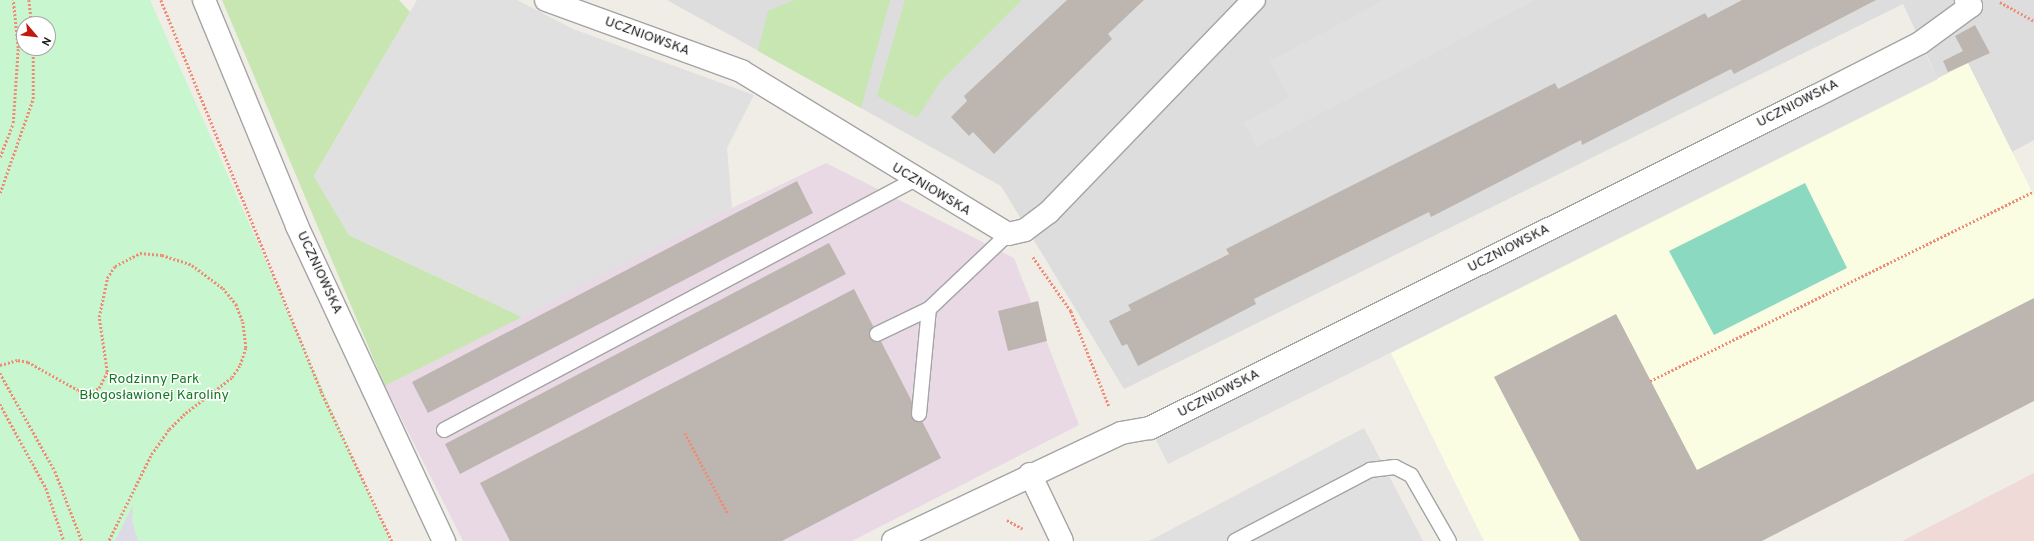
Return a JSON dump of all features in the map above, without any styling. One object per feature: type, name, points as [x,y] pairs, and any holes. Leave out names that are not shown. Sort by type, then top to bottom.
[{"type":"street","name":"UCZNIOWSKA","points":[[204,0],[297,226],[444,541]]},
{"type":"street","name":"UCZNIOWSKA","points":[[546,0],[741,71],[914,180],[1008,234]]},
{"type":"street","points":[[1008,234],[1024,230],[1049,212],[1254,0]]},
{"type":"street","name":"UCZNIOWSKA","points":[[893,541],[1030,474],[1121,433],[1150,428],[1807,100],[1920,43],[1970,6],[1966,0]]},
{"type":"street","points":[[1030,474],[1062,541]]},
{"type":"lane","points":[[444,430],[914,180]]},
{"type":"lane","points":[[877,334],[929,309],[1008,234]]},
{"type":"lane","points":[[919,414],[929,309]]},
{"type":"lane","points":[[1235,541],[1370,470],[1395,468],[1411,476],[1449,541]]},
{"type":"path","points":[[0,157],[13,123],[18,48],[13,0]]},
{"type":"path","points":[[29,0],[31,16]]},
{"type":"path","points":[[160,0],[321,391],[392,541]]},
{"type":"path","points":[[1998,0],[2034,21]]},
{"type":"path","points":[[0,193],[33,99],[34,56]]},
{"type":"path","points":[[1650,381],[2034,191]]},
{"type":"path","points":[[0,365],[18,360],[28,362],[78,390],[89,393],[99,388],[106,372],[99,317],[107,278],[115,266],[140,253],[162,255],[192,266],[222,288],[236,304],[243,322],[246,348],[240,366],[232,378],[185,414],[169,430],[151,456],[109,541]]},
{"type":"path","points":[[1031,255],[1071,311],[1111,411]]},
{"type":"path","points":[[0,374],[56,471],[82,541]]},
{"type":"path","points":[[0,404],[46,488],[64,541]]},
{"type":"path","points":[[685,433],[728,514]]},
{"type":"path","points":[[1005,519],[1025,531]]},
{"type":"shaded area","points":[[417,0],[517,0],[573,29],[754,95],[727,148],[732,208],[522,317],[349,235],[314,176]]},
{"type":"shaded area","points":[[667,0],[2034,0],[2034,140],[2012,152],[1968,64],[1938,79],[1903,4],[1124,389],[1001,186]]},
{"type":"shaded area","points":[[1384,0],[1535,0],[1257,147],[1243,123],[1289,98],[1270,61]]},
{"type":"shaded area","points":[[1920,43],[1938,79],[1168,464],[1150,428]]},
{"type":"shaded area","points":[[1968,63],[2034,196],[2034,401],[1762,541],[1484,541],[1391,353]]},
{"type":"shaded area","points":[[826,163],[1014,258],[1079,425],[852,541],[463,541],[385,386],[732,208]]},
{"type":"shaded area","points":[[1364,428],[1423,541],[1149,541]]},
{"type":"shaded area","points":[[2034,473],[2034,541],[1902,541]]},
{"type":"shaded area","points":[[133,505],[132,521],[138,541],[115,541]]},
{"type":"green space","name":"Rodzinny Park Błogosławionej Karoliny","points":[[0,0],[150,0],[390,541],[0,541]]},
{"type":"green space","points":[[222,0],[399,0],[410,12],[314,176],[349,235],[522,317],[385,386]]},
{"type":"green space","points":[[794,0],[890,0],[861,108],[758,51],[768,11]]},
{"type":"green space","points":[[905,0],[1022,0],[941,81],[917,118],[877,96]]},
{"type":"green space","points":[[1805,183],[1847,268],[1714,335],[1669,251]]},
{"type":"building","points":[[1067,0],[1144,0],[1108,34],[1112,39],[994,154],[973,132],[969,136],[951,117],[967,101],[964,96]]},
{"type":"building","points":[[1742,0],[1876,0],[1734,74],[1731,69],[1582,145],[1581,140],[1431,217],[1429,212],[1254,299],[1256,304],[1138,366],[1127,344],[1122,346],[1109,321],[1131,310],[1128,305],[1229,254],[1226,249],[1555,83],[1558,89],[1705,13],[1708,18]]},
{"type":"building","points":[[1975,25],[1990,53],[1948,72],[1943,61],[1963,51],[1955,36]]},
{"type":"building","points":[[797,181],[813,213],[428,413],[412,382]]},
{"type":"building","points":[[829,243],[846,274],[460,474],[445,444]]},
{"type":"building","points":[[854,289],[941,458],[782,541],[510,541],[480,483]]},
{"type":"building","points":[[2034,298],[2034,401],[1762,541],[1580,541],[1494,377],[1616,314],[1697,470]]},
{"type":"building","points":[[1038,301],[1047,341],[1008,351],[998,311]]}]
